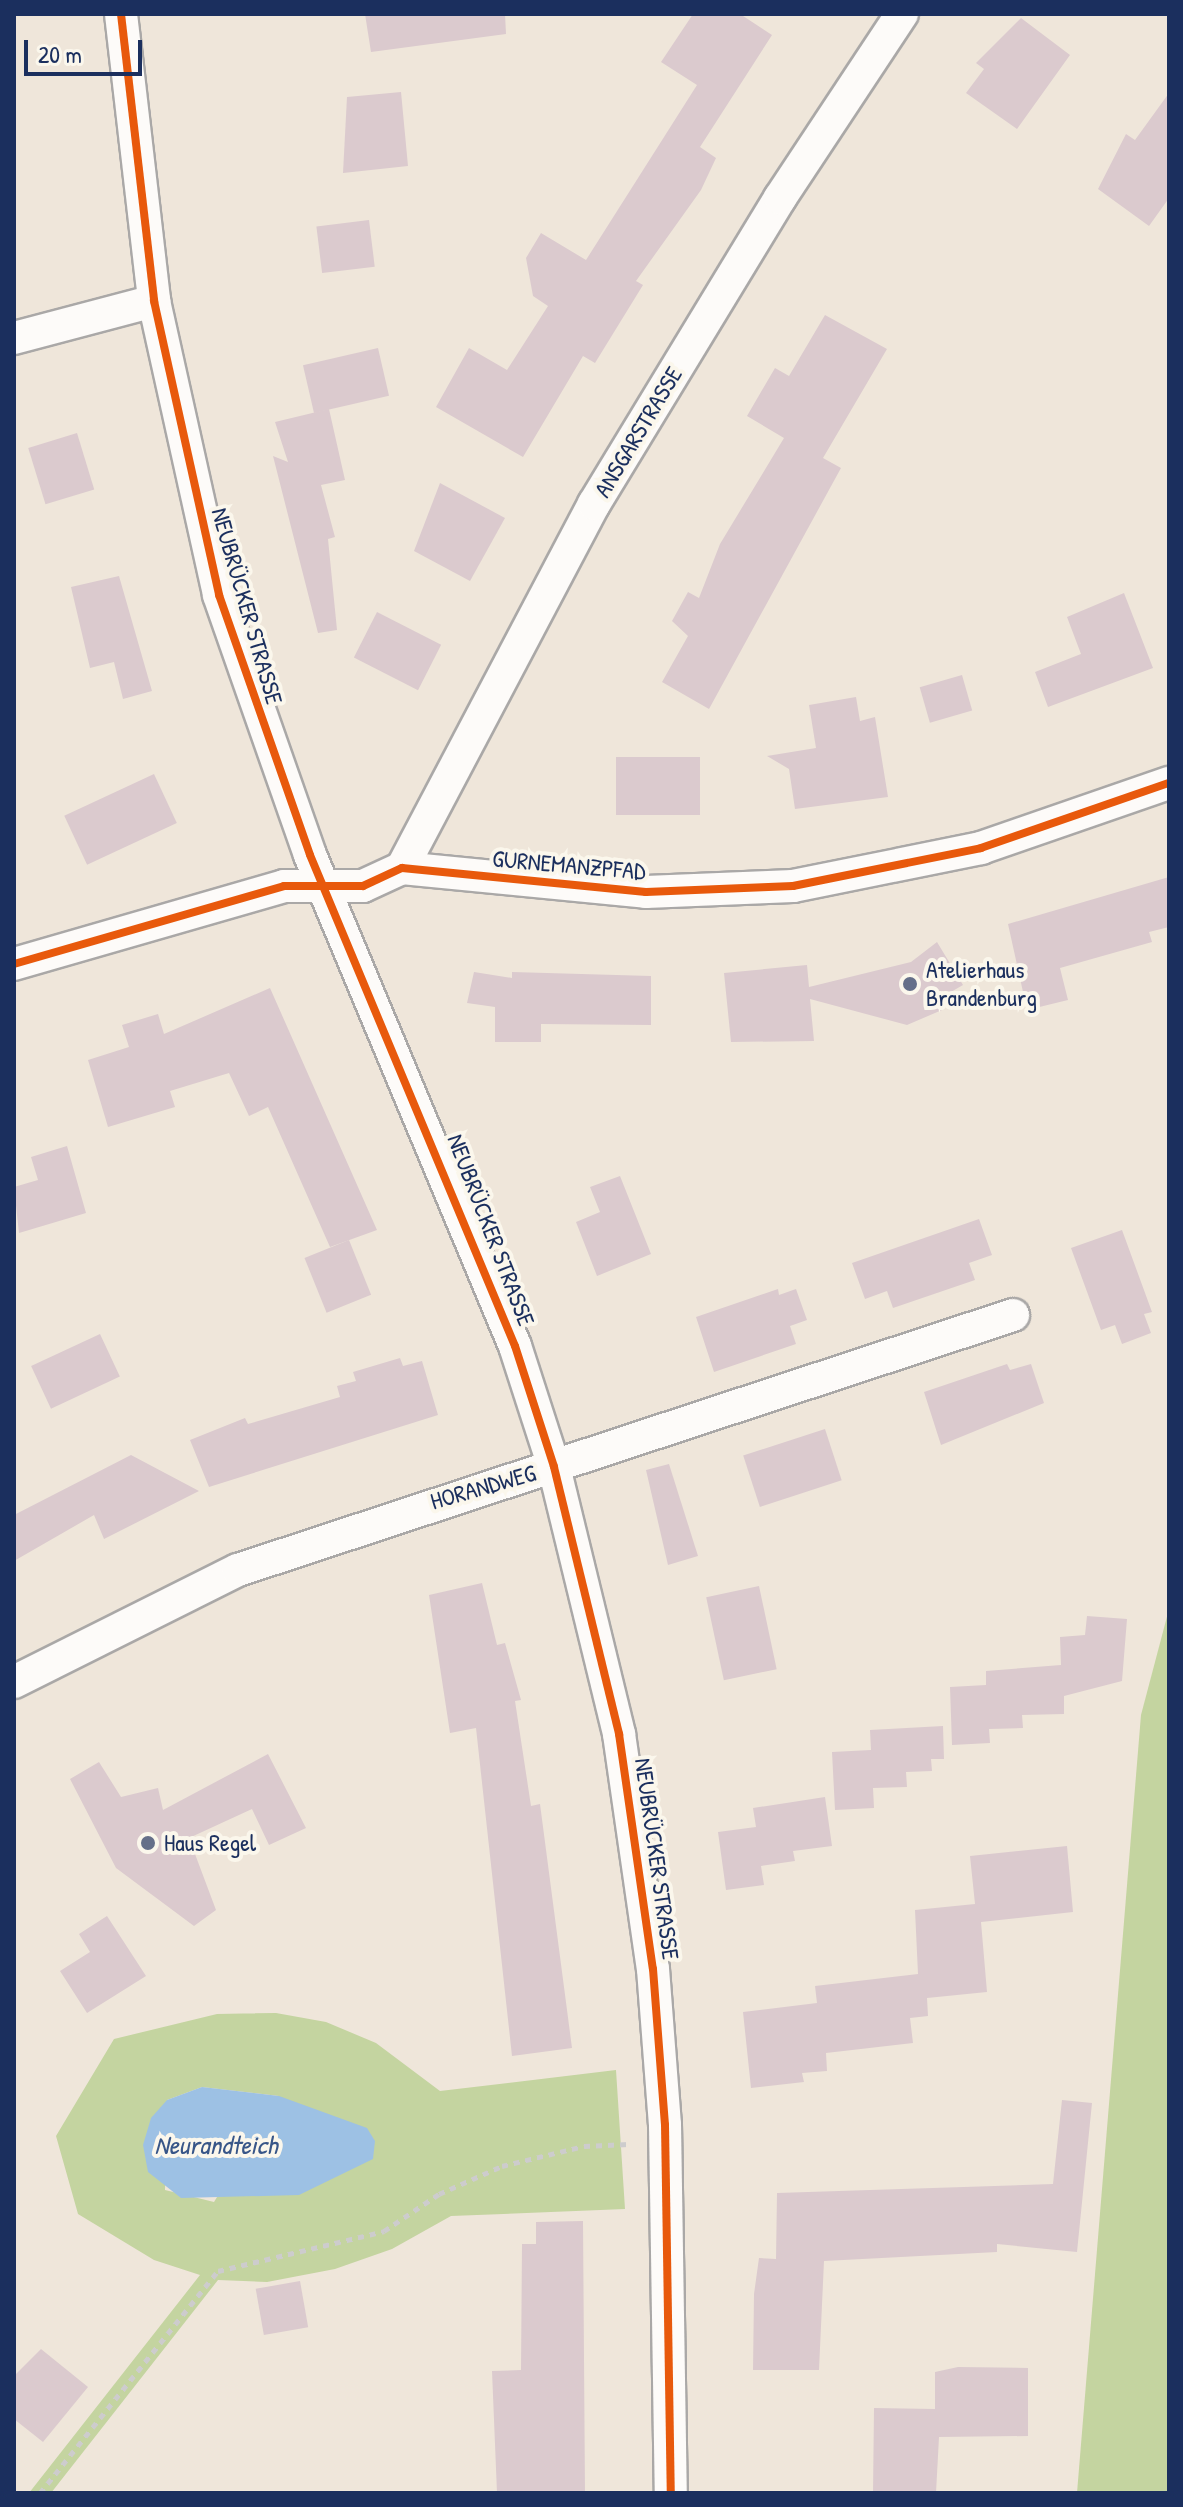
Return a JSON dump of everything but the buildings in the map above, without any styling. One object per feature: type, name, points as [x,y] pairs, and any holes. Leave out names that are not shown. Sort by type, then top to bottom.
[{"type":"street","name":"NEUBRÜCKER STRASSE","points":[[121,14],[154,301],[219,595],[323,887],[471,1226],[554,1467],[619,1734],[653,1969],[665,2125],[671,2493]]},
{"type":"street","name":"ANSGARSTRASSE","points":[[402,868],[594,504],[780,198],[902,14]]},
{"type":"street","points":[[14,338],[154,301]]},
{"type":"street","name":"GURNEMANZPFAD","points":[[402,868],[646,892],[793,886],[967,851],[1169,783]]},
{"type":"street","points":[[14,964],[284,886],[363,886],[402,868]]},
{"type":"street","name":"HORANDWEG","points":[[14,1682],[238,1570],[394,1513],[554,1467],[1013,1315]]},
{"type":"path","points":[[40,2493],[218,2271],[384,2231],[439,2194],[502,2166],[584,2146],[634,2143]]},
{"type":"green space","points":[[1169,1609],[1169,2493],[1077,2493],[1141,1715]]},
{"type":"green space","points":[[276,2013],[326,2022],[376,2043],[440,2091],[616,2070],[625,2209],[451,2216],[392,2249],[335,2269],[267,2282],[218,2280],[51,2493],[29,2493],[200,2275],[154,2260],[78,2214],[56,2136],[114,2039],[217,2014]],"holes":[[[202,2087],[279,2096],[214,2202],[165,2190],[167,2100]]]},
{"type":"water","name":"Neurandteich","points":[[202,2087],[279,2096],[367,2128],[375,2141],[373,2159],[299,2195],[181,2198],[148,2172],[143,2145],[151,2118],[167,2100]]},
{"type":"cycle path","points":[[121,14],[154,301],[219,595],[310,855],[515,1346],[554,1467],[619,1734],[653,1969],[665,2125],[671,2493]]},
{"type":"cycle path","points":[[14,964],[284,886],[363,886],[402,868],[646,892],[793,886],[981,848],[1169,783]]},
{"type":"place","name":"Atelierhaus Brandenburg","points":[[910,984]]},
{"type":"place","name":"Haus Regel","points":[[148,1843]]}]
